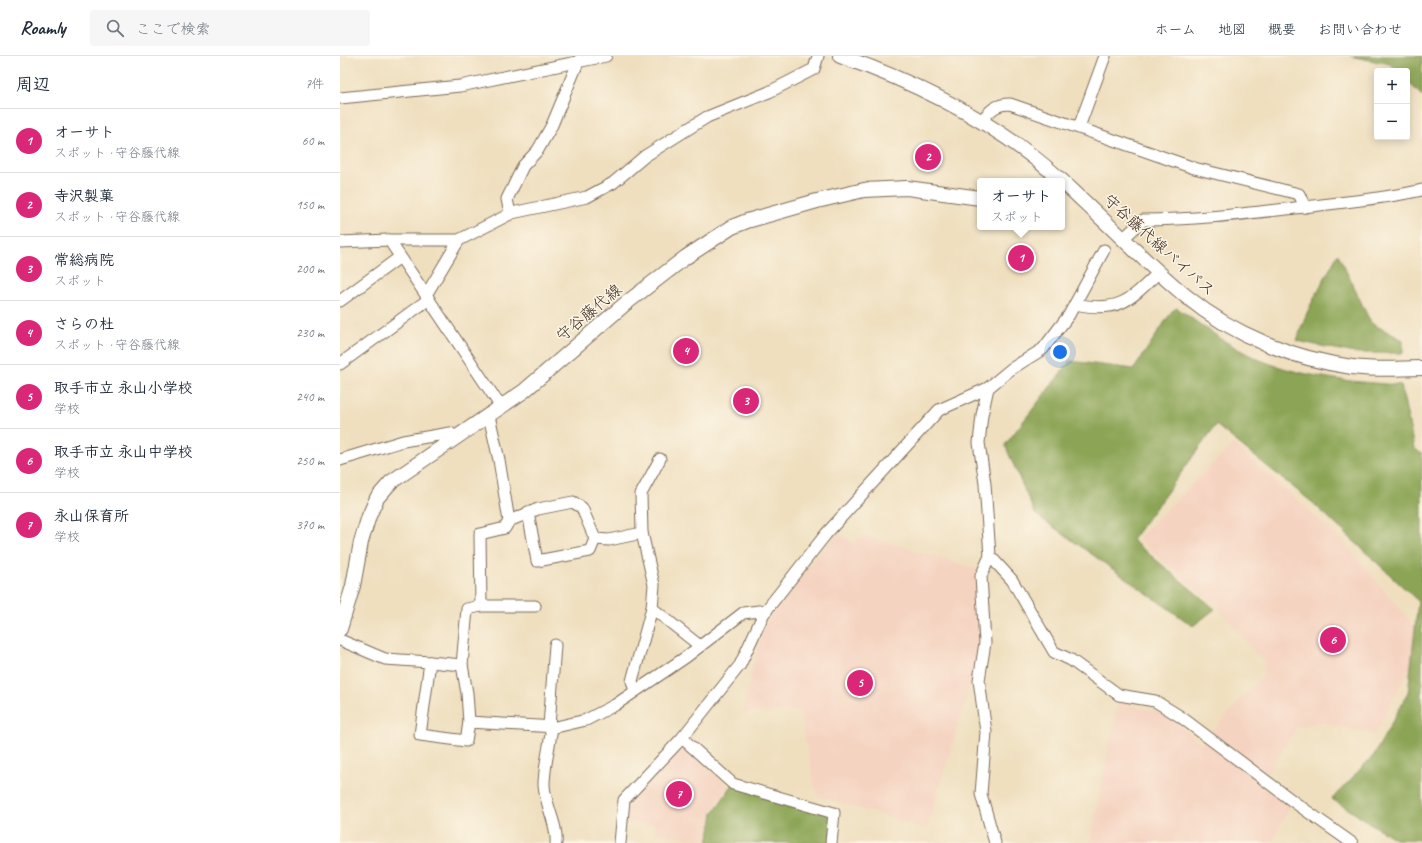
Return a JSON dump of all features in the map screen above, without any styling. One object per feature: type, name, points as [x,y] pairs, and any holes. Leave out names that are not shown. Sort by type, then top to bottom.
[{"type":"main road","name":"守谷藤代線バイパス","points":[[840,56],[885,72],[935,95],[982,121],[1054,178]]},
{"type":"main road","name":"守谷藤代線バイパス","points":[[1065,187],[1188,298],[1214,316],[1264,343],[1324,362],[1353,367],[1388,369],[1422,368]]},
{"type":"main road","name":"守谷藤代線","points":[[340,629],[353,586],[361,542],[369,516],[378,498],[391,482],[409,468],[457,438],[524,391],[619,309],[714,237],[742,223],[817,200],[864,190],[907,188],[977,198]]},
{"type":"street","points":[[340,98],[460,86],[579,60],[606,56]]},
{"type":"street","points":[[340,242],[459,240],[510,214],[587,197],[613,182],[645,156],[707,117],[769,92],[814,69],[818,56]]},
{"type":"street","points":[[1079,127],[1105,56]]},
{"type":"street","points":[[510,214],[508,199],[513,186],[523,166],[538,150],[552,125],[579,60]]},
{"type":"street","points":[[982,121],[993,108],[1002,104],[1010,104],[1194,168],[1299,194],[1302,198],[1304,207]]},
{"type":"street","points":[[1123,239],[1143,220],[1213,217],[1394,196],[1422,190]]},
{"type":"street","points":[[389,240],[501,407]]},
{"type":"street","points":[[340,364],[428,297],[459,240]]},
{"type":"street","points":[[620,843],[624,800],[682,738],[740,665],[767,610],[826,534],[939,410],[988,388],[1011,369],[1043,349],[1069,315],[1104,250]]},
{"type":"street","points":[[340,301],[400,257]]},
{"type":"street","points":[[1075,304],[1102,307],[1114,306],[1127,301],[1136,295],[1159,272]]},
{"type":"street","points":[[988,388],[982,414],[979,443],[985,484],[990,556],[982,576],[985,643],[979,680],[986,732],[981,794],[995,843]]},
{"type":"street","points":[[489,416],[500,460],[508,521]]},
{"type":"street","points":[[340,460],[403,441],[450,434],[457,438]]},
{"type":"street","points":[[635,691],[632,681],[652,608],[654,585],[642,533],[641,494],[660,459]]},
{"type":"street","points":[[481,606],[480,534],[504,528],[508,521],[528,512],[573,502],[582,508],[595,539],[590,551],[537,561],[528,512]]},
{"type":"street","points":[[595,539],[609,540],[642,533]]},
{"type":"street","points":[[990,556],[1012,580],[1054,652],[1071,660],[1119,695],[1155,701],[1181,717],[1294,802],[1352,843]]},
{"type":"street","points":[[430,662],[420,735],[466,741],[469,722],[467,693],[462,664],[467,609],[481,606],[534,606]]},
{"type":"street","points":[[652,608],[700,646]]},
{"type":"street","points":[[469,722],[551,726],[586,720],[615,705],[700,646],[743,613],[767,610]]},
{"type":"street","points":[[340,640],[384,659],[462,664]]},
{"type":"street","points":[[555,646],[551,726],[544,785],[549,812],[557,834],[556,843]]},
{"type":"street","points":[[682,738],[733,784],[834,813],[831,843]]},
{"type":"shaded area","points":[[1233,444],[1341,539],[1422,635],[1422,644],[1375,734],[1318,722],[1297,728],[1259,785],[1290,806],[1272,843],[1090,843],[1118,702],[1166,714],[1201,744],[1263,675],[1264,663],[1218,608],[1137,539]]},
{"type":"shaded area","points":[[838,533],[853,543],[863,535],[977,569],[975,582],[980,618],[979,654],[927,829],[817,796],[799,711],[743,712],[761,633],[781,596]]},
{"type":"shaded area","points":[[682,746],[728,786],[712,811],[706,841],[656,833],[655,824],[625,824],[628,803]]},
{"type":"green space","points":[[1350,56],[1422,56],[1422,96],[1410,84],[1410,68],[1394,68],[1390,64]]},
{"type":"green space","points":[[1338,254],[1371,323],[1403,340],[1403,353],[1355,353],[1297,341],[1310,307]]},
{"type":"green space","points":[[1177,308],[1238,349],[1260,360],[1277,366],[1330,378],[1401,385],[1414,448],[1422,454],[1422,840],[1395,839],[1332,799],[1374,755],[1408,693],[1418,601],[1313,503],[1216,425],[1132,540],[1215,609],[1193,626],[1035,514],[1005,445],[1070,361],[1134,369],[1172,311]]},
{"type":"green space","points":[[733,784],[834,813],[831,843],[708,843],[713,813]]},
{"type":"place","name":"寺沢製菓","points":[[928,157]]},
{"type":"place","name":"オーサト","points":[[1021,258]]},
{"type":"place","name":"さらの杜","points":[[686,351]]},
{"type":"place","name":"常総病院","points":[[746,401]]},
{"type":"place","name":"取手市立 永山中学校","points":[[1333,640]]},
{"type":"place","name":"取手市立 永山小学校","points":[[860,683]]},
{"type":"place","name":"永山保育所","points":[[679,794]]}]
